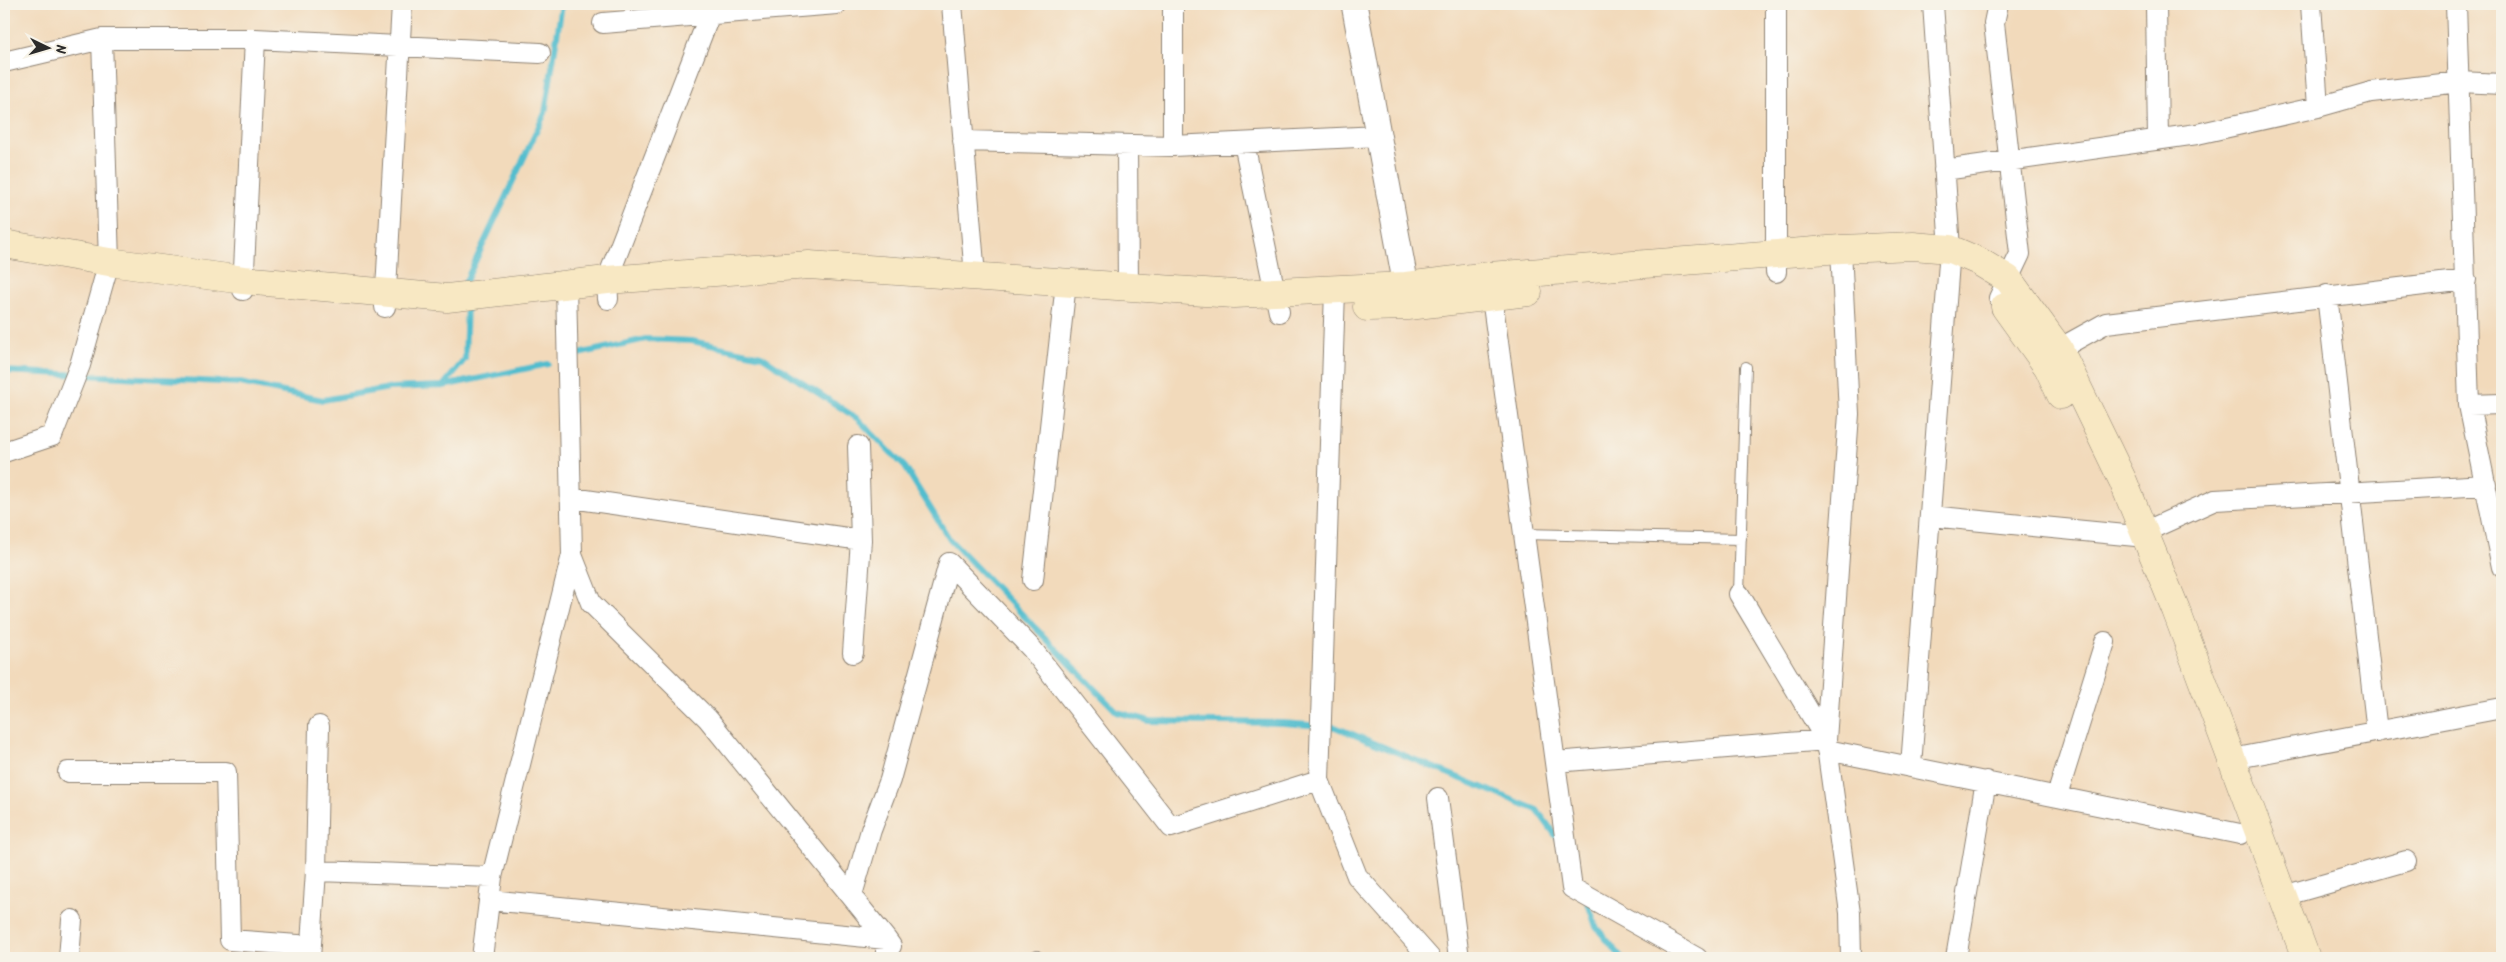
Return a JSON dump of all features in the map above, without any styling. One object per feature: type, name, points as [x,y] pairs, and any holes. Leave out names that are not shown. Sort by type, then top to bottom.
[{"type":"main road","points":[[4,244],[107,266]]},
{"type":"main road","points":[[4,254],[243,285],[446,305],[608,290],[809,264],[975,276],[1065,292],[1234,314],[1277,302],[1407,296],[1491,285],[1776,263],[1842,258],[1910,262],[1949,259],[1978,279],[2003,289],[2059,349],[2123,481],[2158,617],[2286,958]]},
{"type":"main road","points":[[608,290],[809,284],[1065,292],[1128,287],[1234,294],[1277,302]]},
{"type":"main road","points":[[2003,289],[2048,367],[2106,489],[2138,534],[2232,759],[2306,958]]},
{"type":"street","points":[[386,300],[402,4]]},
{"type":"street","points":[[603,23],[837,4]]},
{"type":"street","points":[[952,4],[975,276]]},
{"type":"street","points":[[1173,4],[1173,146]]},
{"type":"street","points":[[1354,4],[1407,296]]},
{"type":"street","points":[[1776,4],[1776,263]]},
{"type":"street","points":[[1912,766],[1949,259],[1933,4]]},
{"type":"street","points":[[1998,4],[1994,23],[2020,254],[2003,289]]},
{"type":"street","points":[[2156,4],[2158,140]]},
{"type":"street","points":[[2311,4],[2318,107]]},
{"type":"street","points":[[2456,4],[2469,405],[2502,567]]},
{"type":"street","points":[[608,290],[710,14]]},
{"type":"street","points":[[243,285],[255,38]]},
{"type":"street","points":[[4,62],[102,39],[255,38],[540,53]]},
{"type":"street","points":[[4,452],[52,436],[80,365],[107,266],[102,39]]},
{"type":"street","points":[[1944,170],[2197,134],[2318,107],[2371,92],[2460,82],[2502,84]]},
{"type":"street","points":[[963,141],[1173,146],[1379,136]]},
{"type":"street","points":[[1244,143],[1277,302]]},
{"type":"street","points":[[1127,145],[1128,287]]},
{"type":"street","points":[[1842,258],[1849,414],[1826,745],[1850,913],[1851,958]]},
{"type":"street","points":[[2059,349],[2106,323],[2327,295],[2466,280]]},
{"type":"street","points":[[1491,285],[1572,888],[1697,958]]},
{"type":"street","points":[[1033,580],[1065,292]]},
{"type":"street","points":[[482,958],[492,877],[572,555],[567,294]]},
{"type":"street","points":[[2327,295],[2377,732]]},
{"type":"street","points":[[1335,299],[1319,780],[1357,876],[1430,958]]},
{"type":"street","points":[[2469,405],[2502,404]]},
{"type":"street","points":[[853,653],[861,540],[858,446]]},
{"type":"street","points":[[1930,516],[2138,534],[2215,500],[2486,485]]},
{"type":"street","points":[[572,498],[861,540]]},
{"type":"street","points":[[572,555],[591,603],[708,720],[852,895],[886,949],[899,958]]},
{"type":"street","points":[[852,895],[871,830],[890,780],[949,563],[1032,649],[1171,827],[1319,780]]},
{"type":"street","points":[[1739,594],[1826,745]]},
{"type":"street","points":[[2057,796],[2105,642]]},
{"type":"street","points":[[2232,759],[2502,708]]},
{"type":"street","points":[[68,772],[226,772],[230,940],[311,952],[316,871],[319,726]]},
{"type":"street","points":[[1555,762],[1826,745],[1912,766],[2240,834]]},
{"type":"street","points":[[1956,958],[1986,781]]},
{"type":"street","points":[[1438,798],[1459,958]]},
{"type":"street","points":[[2283,896],[2406,861]]},
{"type":"street","points":[[316,871],[492,877]]},
{"type":"street","points":[[489,900],[886,949]]},
{"type":"street","points":[[69,958],[72,920]]},
{"type":"lane","points":[[1739,594],[1746,367]]},
{"type":"lane","points":[[1523,534],[1741,538]]},
{"type":"waterway","points":[[466,290],[466,281],[545,113],[562,4]]},
{"type":"waterway","points":[[443,386],[465,359],[467,303]]},
{"type":"waterway","points":[[578,354],[646,339],[692,341],[761,356],[858,419],[905,467],[950,540],[1117,712],[1150,721],[1283,723],[1335,727],[1537,810],[1559,840]]},
{"type":"waterway","points":[[4,371],[240,383],[323,400],[389,388],[443,386],[548,364]]},
{"type":"waterway","points":[[1588,903],[1596,927],[1622,958]]}]
